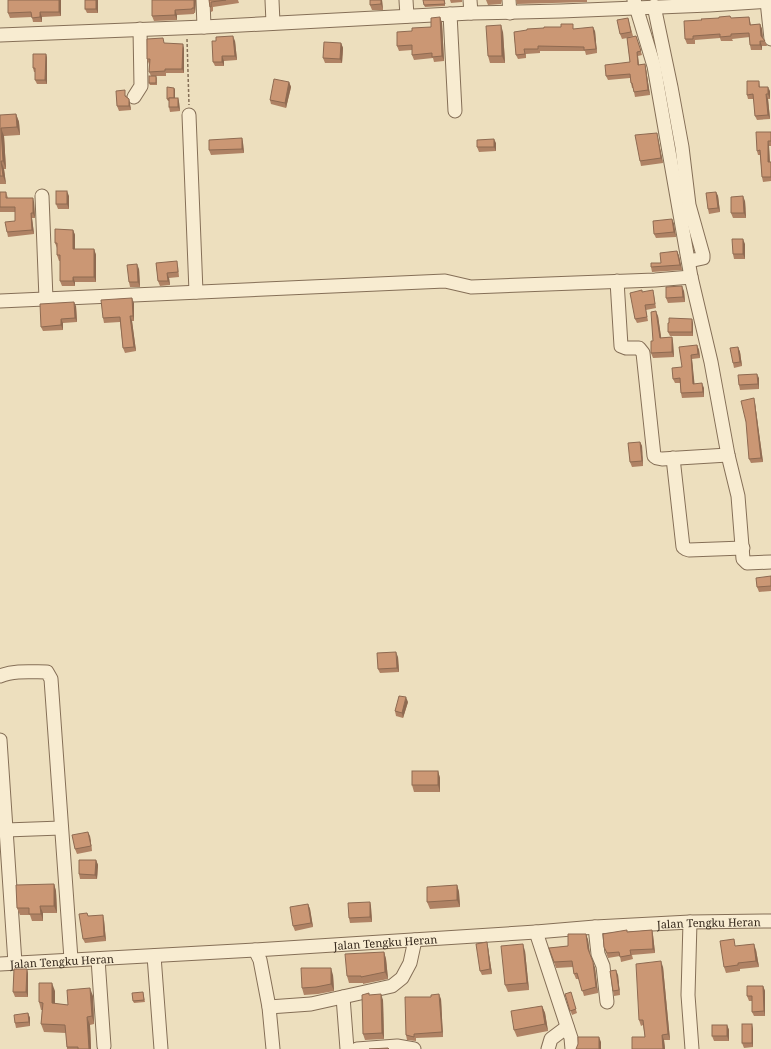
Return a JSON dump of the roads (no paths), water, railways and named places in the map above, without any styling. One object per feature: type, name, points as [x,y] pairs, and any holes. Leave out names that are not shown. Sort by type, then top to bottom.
[{"type":"street","points":[[203,0],[204,27]]},
{"type":"street","points":[[272,0],[273,23]]},
{"type":"street","points":[[406,0],[407,16]]},
{"type":"street","points":[[470,0],[471,13]]},
{"type":"street","points":[[0,35],[187,28],[471,13],[509,6],[635,4],[654,6],[709,2],[769,1],[771,39]]},
{"type":"street","points":[[635,4],[648,42],[654,66],[693,261],[692,277],[711,362],[728,455],[738,496],[743,559],[747,564],[771,562]]},
{"type":"street","points":[[654,6],[682,147],[689,205],[703,255],[703,258],[693,261]]},
{"type":"street","points":[[450,14],[455,111]]},
{"type":"street","points":[[134,97],[141,86],[140,29]]},
{"type":"street","points":[[189,115],[196,292]]},
{"type":"street","points":[[42,196],[46,299]]},
{"type":"street","points":[[0,301],[445,281],[471,287],[655,280],[692,277]]},
{"type":"street","points":[[617,281],[621,346],[626,348],[640,348],[643,353],[654,456],[657,458],[673,458],[728,455]]},
{"type":"street","points":[[673,458],[683,547],[686,550],[742,548]]},
{"type":"street","points":[[0,676],[27,671],[47,672],[50,675],[71,959]]},
{"type":"street","points":[[0,740],[15,963]]},
{"type":"street","points":[[6,830],[61,828]]},
{"type":"street","name":"Jalan Tengku Heran","points":[[0,964],[255,950],[595,927],[690,922],[771,921]]},
{"type":"street","points":[[690,922],[688,995],[692,1049]]},
{"type":"street","points":[[595,927],[598,954],[603,966],[607,1002]]},
{"type":"street","points":[[536,932],[567,1027],[572,1049]]},
{"type":"street","points":[[269,1008],[311,1004],[392,986],[402,978],[410,963],[415,940]]},
{"type":"street","points":[[255,950],[260,960],[269,1008],[273,1049]]},
{"type":"street","points":[[154,956],[160,1049]]},
{"type":"street","points":[[98,959],[104,1046]]},
{"type":"street","points":[[343,997],[347,1049]]},
{"type":"street","points":[[548,1049],[551,1039],[567,1027]]},
{"type":"street","points":[[356,1049],[397,1046],[414,1049]]}]
